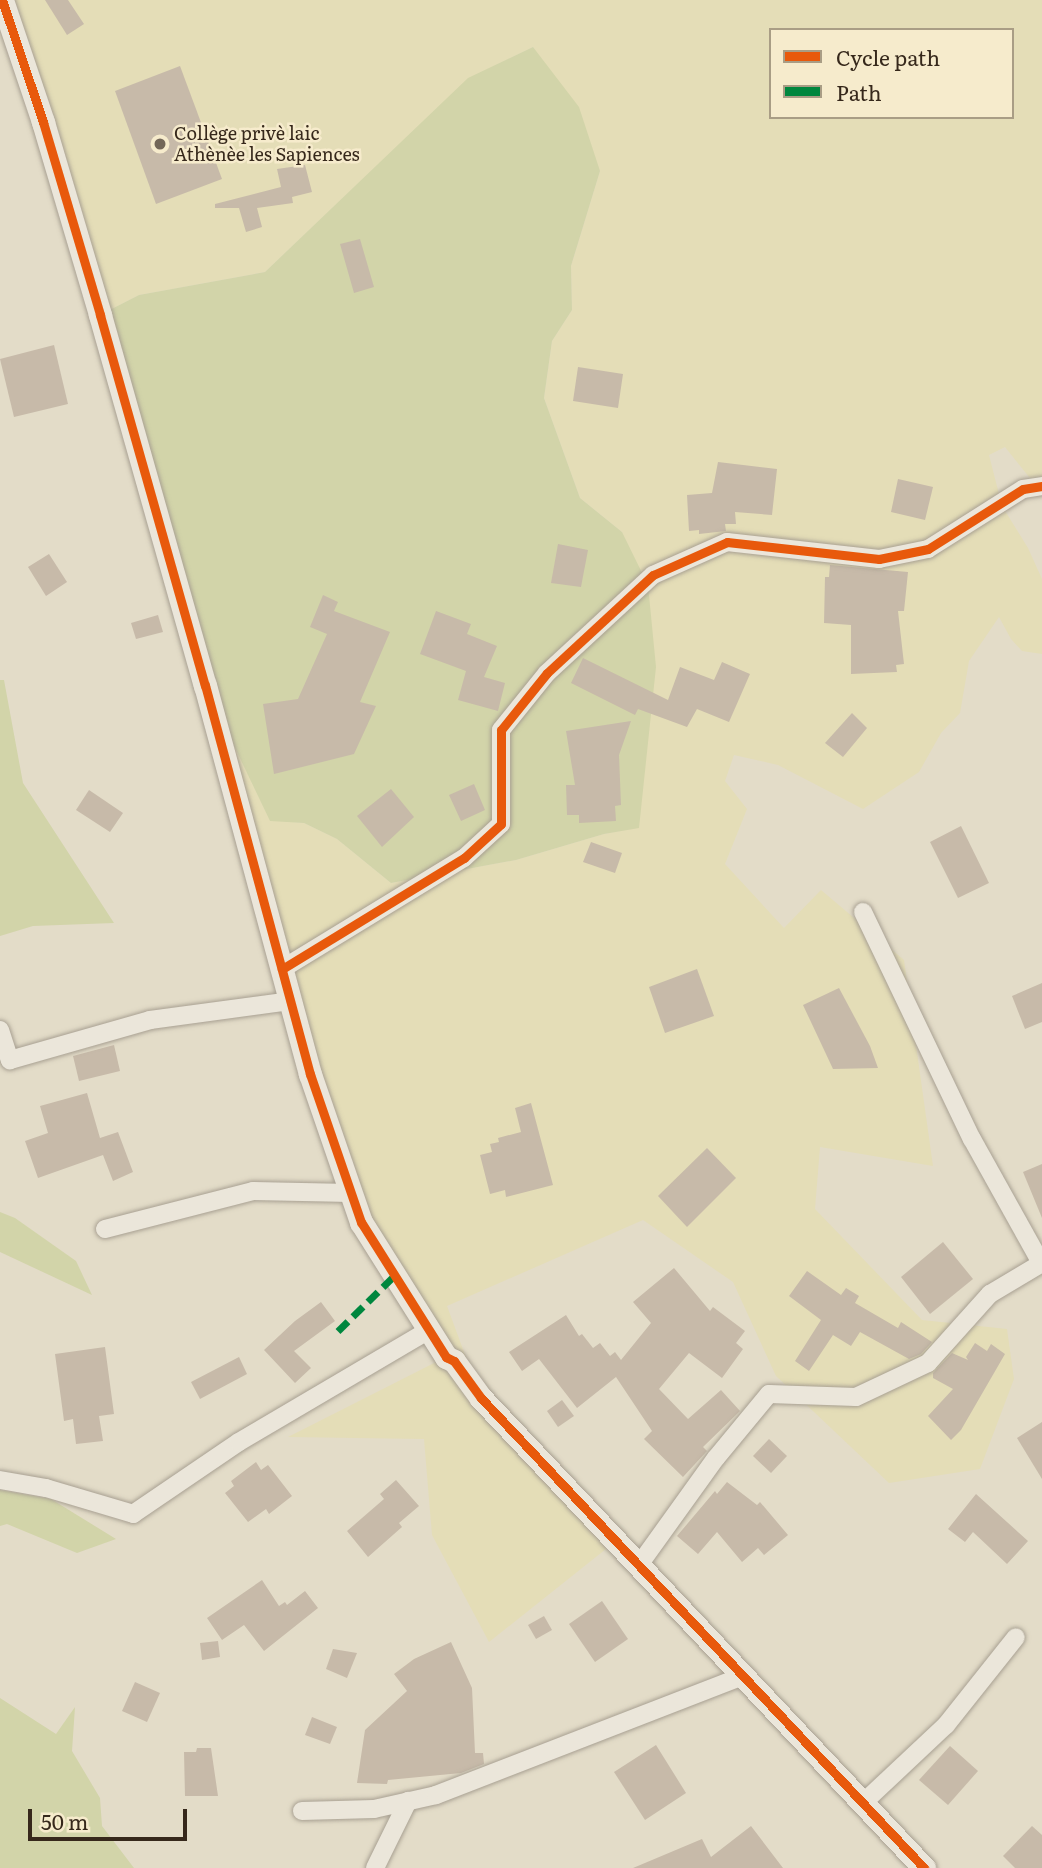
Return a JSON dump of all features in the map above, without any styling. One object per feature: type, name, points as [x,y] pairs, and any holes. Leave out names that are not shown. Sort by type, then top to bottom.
[{"type":"street","points":[[2,0],[43,122],[93,292],[310,1074],[361,1222],[446,1357],[454,1361],[481,1398],[745,1675],[924,1868]]},
{"type":"street","points":[[282,969],[464,858],[501,824],[501,730],[547,673],[653,575],[727,542],[878,559],[928,549],[1023,489],[1042,486]]},
{"type":"street","points":[[639,1564],[716,1458],[769,1394],[856,1397],[928,1363],[990,1294],[1041,1263],[972,1139],[863,912]]},
{"type":"street","points":[[0,1030],[10,1060],[150,1020],[290,1001]]},
{"type":"street","points":[[104,1229],[253,1191],[351,1193]]},
{"type":"street","points":[[0,1480],[46,1488],[133,1514],[239,1442],[429,1330]]},
{"type":"street","points":[[863,1803],[946,1726],[1016,1637]]},
{"type":"street","points":[[302,1811],[374,1809],[436,1794],[745,1675]]},
{"type":"street","points":[[375,1868],[408,1801]]},
{"type":"shaded area","points":[[2,0],[1042,0],[1042,493],[1005,447],[989,455],[1002,506],[1028,548],[1042,579],[1042,654],[1022,651],[1011,639],[999,617],[969,661],[960,713],[941,733],[919,772],[863,809],[778,765],[734,755],[725,781],[747,809],[725,864],[784,928],[821,890],[904,960],[933,1166],[820,1147],[815,1209],[922,1320],[1007,1329],[1014,1379],[980,1469],[889,1483],[776,1376],[733,1282],[643,1220],[447,1306],[481,1398],[616,1541],[489,1642],[432,1535],[424,1439],[288,1437],[446,1357],[361,1222],[205,685],[270,820],[304,823],[337,839],[391,883],[516,860],[604,834],[639,827],[622,532],[580,498],[544,398],[552,341],[572,310],[571,266],[600,171],[533,47],[468,79],[265,272],[139,295],[100,315]]},
{"type":"green space","points":[[533,47],[579,107],[600,171],[571,266],[572,310],[552,341],[544,398],[580,498],[622,532],[648,585],[656,667],[639,828],[604,834],[516,860],[391,883],[337,839],[304,823],[270,821],[205,685],[100,315],[139,295],[265,272],[468,78]]},
{"type":"green space","points":[[0,680],[4,680],[23,783],[114,923],[33,926],[0,936]]},
{"type":"green space","points":[[0,1212],[15,1218],[76,1261],[92,1295],[0,1252]]},
{"type":"green space","points":[[0,1490],[51,1499],[116,1539],[77,1553],[7,1524],[0,1526]]},
{"type":"green space","points":[[0,1698],[56,1734],[75,1707],[72,1751],[100,1798],[102,1826],[134,1868],[0,1868]]},
{"type":"building","points":[[45,0],[68,0],[84,24],[67,35]]},
{"type":"building","points":[[180,66],[222,179],[156,204],[115,91]]},
{"type":"building","points":[[305,165],[312,192],[292,197],[293,203],[257,208],[262,227],[246,232],[239,208],[215,208],[215,204],[281,187],[277,169]]},
{"type":"building","points":[[360,239],[374,287],[354,293],[340,244]]},
{"type":"building","points":[[54,345],[68,404],[14,417],[0,359]]},
{"type":"building","points":[[578,367],[623,374],[618,408],[573,401]]},
{"type":"building","points":[[718,462],[777,469],[772,515],[735,512],[736,524],[725,524],[726,531],[699,534],[699,530],[689,531],[687,495],[712,493]]},
{"type":"building","points":[[898,479],[933,487],[925,520],[891,512]]},
{"type":"building","points":[[558,544],[588,550],[581,587],[551,583]]},
{"type":"building","points":[[49,554],[67,582],[46,596],[28,567]]},
{"type":"building","points":[[830,565],[908,572],[904,611],[898,611],[904,664],[896,665],[897,672],[851,674],[851,625],[824,623],[825,577],[829,577]]},
{"type":"building","points":[[323,595],[338,602],[334,611],[390,632],[360,702],[376,706],[354,754],[274,774],[263,704],[298,699],[327,634],[310,627]]},
{"type":"building","points":[[436,611],[471,624],[467,634],[497,646],[484,677],[505,683],[498,711],[458,700],[466,671],[420,654]]},
{"type":"building","points":[[158,615],[163,632],[136,639],[131,623]]},
{"type":"building","points":[[583,658],[668,700],[680,667],[714,680],[722,662],[750,674],[729,722],[697,709],[687,727],[638,709],[635,715],[571,683]]},
{"type":"building","points":[[852,713],[867,728],[843,757],[825,743]]},
{"type":"building","points":[[631,721],[619,755],[621,805],[615,806],[616,821],[579,823],[579,815],[567,815],[566,785],[575,785],[566,731]]},
{"type":"building","points":[[474,784],[485,810],[461,821],[449,795]]},
{"type":"building","points":[[391,789],[414,817],[382,847],[357,816]]},
{"type":"building","points":[[89,790],[123,813],[110,832],[76,810]]},
{"type":"building","points":[[961,826],[989,883],[958,898],[930,842]]},
{"type":"building","points":[[591,842],[622,853],[615,873],[583,862]]},
{"type":"building","points":[[697,969],[714,1016],[665,1033],[649,987]]},
{"type":"building","points":[[1042,983],[1042,1022],[1025,1029],[1012,996]]},
{"type":"building","points":[[839,988],[870,1046],[878,1068],[833,1069],[803,1005]]},
{"type":"building","points":[[114,1045],[120,1071],[79,1081],[73,1056]]},
{"type":"building","points":[[87,1093],[100,1138],[118,1132],[133,1172],[113,1181],[103,1155],[38,1178],[25,1141],[48,1133],[40,1106]]},
{"type":"building","points":[[531,1103],[553,1185],[506,1197],[505,1190],[490,1194],[480,1155],[492,1152],[490,1144],[499,1142],[498,1138],[521,1132],[515,1108]]},
{"type":"building","points":[[707,1148],[736,1178],[687,1227],[658,1196]]},
{"type":"building","points":[[1042,1164],[1042,1218],[1023,1172]]},
{"type":"building","points":[[943,1242],[973,1279],[930,1314],[901,1277]]},
{"type":"building","points":[[674,1268],[710,1311],[713,1307],[745,1331],[736,1343],[743,1349],[722,1378],[689,1353],[659,1389],[688,1419],[721,1390],[740,1411],[703,1447],[707,1451],[683,1477],[644,1439],[652,1431],[616,1377],[577,1408],[539,1359],[522,1371],[509,1352],[566,1315],[579,1336],[582,1334],[593,1348],[600,1343],[610,1356],[615,1352],[621,1360],[651,1323],[633,1302]]},
{"type":"building","points":[[807,1271],[841,1295],[846,1288],[859,1296],[855,1303],[898,1328],[901,1322],[932,1342],[921,1354],[909,1359],[860,1332],[851,1346],[833,1335],[809,1371],[795,1361],[821,1320],[789,1296]]},
{"type":"building","points":[[321,1302],[335,1321],[294,1351],[311,1368],[295,1383],[264,1350],[295,1321]]},
{"type":"building","points":[[975,1343],[987,1351],[991,1344],[1005,1354],[961,1430],[951,1440],[928,1416],[953,1389],[933,1378],[933,1373],[952,1353],[968,1360],[966,1357]]},
{"type":"building","points":[[105,1347],[114,1414],[99,1416],[103,1441],[76,1444],[73,1419],[64,1421],[55,1354]]},
{"type":"building","points":[[239,1357],[247,1374],[200,1399],[191,1382]]},
{"type":"building","points":[[562,1400],[574,1416],[558,1427],[547,1411]]},
{"type":"building","points":[[1042,1422],[1042,1479],[1017,1438]]},
{"type":"building","points":[[769,1439],[787,1456],[771,1473],[753,1456]]},
{"type":"building","points":[[256,1462],[261,1470],[268,1465],[292,1496],[269,1514],[266,1509],[248,1522],[225,1493],[234,1486],[231,1481]]},
{"type":"building","points":[[396,1480],[419,1506],[399,1523],[402,1527],[368,1557],[347,1531],[384,1499],[380,1494]]},
{"type":"building","points":[[727,1482],[757,1505],[760,1502],[788,1535],[764,1555],[758,1548],[742,1562],[717,1532],[698,1554],[677,1536],[715,1491],[717,1494]]},
{"type":"building","points":[[976,1494],[1028,1541],[1007,1564],[973,1532],[965,1542],[948,1529]]},
{"type":"building","points":[[262,1580],[279,1606],[285,1602],[287,1605],[305,1591],[318,1608],[264,1651],[244,1625],[222,1640],[207,1618]]},
{"type":"building","points":[[602,1601],[628,1639],[595,1662],[569,1624]]},
{"type":"building","points":[[544,1616],[552,1630],[536,1639],[528,1625]]},
{"type":"building","points":[[218,1641],[220,1657],[202,1660],[200,1643]]},
{"type":"building","points":[[451,1642],[472,1688],[475,1753],[483,1753],[484,1764],[461,1773],[388,1780],[387,1784],[357,1783],[365,1730],[407,1691],[394,1674],[414,1659]]},
{"type":"building","points":[[333,1649],[357,1653],[347,1678],[326,1669]]},
{"type":"building","points":[[135,1682],[160,1693],[147,1722],[122,1711]]},
{"type":"building","points":[[312,1717],[337,1727],[330,1744],[305,1735]]},
{"type":"building","points":[[656,1745],[686,1793],[645,1820],[614,1772]]},
{"type":"building","points":[[950,1746],[978,1771],[948,1805],[919,1780]]},
{"type":"building","points":[[197,1748],[211,1748],[218,1796],[185,1796],[184,1752],[196,1752]]},
{"type":"building","points":[[751,1826],[783,1868],[633,1868],[702,1839],[711,1857]]},
{"type":"building","points":[[1032,1826],[1042,1835],[1042,1868],[1015,1868],[1003,1856]]},
{"type":"marked path","points":[[338,1331],[395,1275]]},
{"type":"cycle path","points":[[2,0],[43,122],[100,315],[205,685],[310,1074],[361,1222],[446,1357],[454,1361],[481,1398],[924,1868]]},
{"type":"cycle path","points":[[282,969],[464,858],[501,824],[501,730],[547,673],[653,575],[727,542],[879,559],[928,549],[1023,489],[1042,486]]},
{"type":"place","name":"Collège privè laic Athènèe les Sapiences","points":[[160,144]]}]
